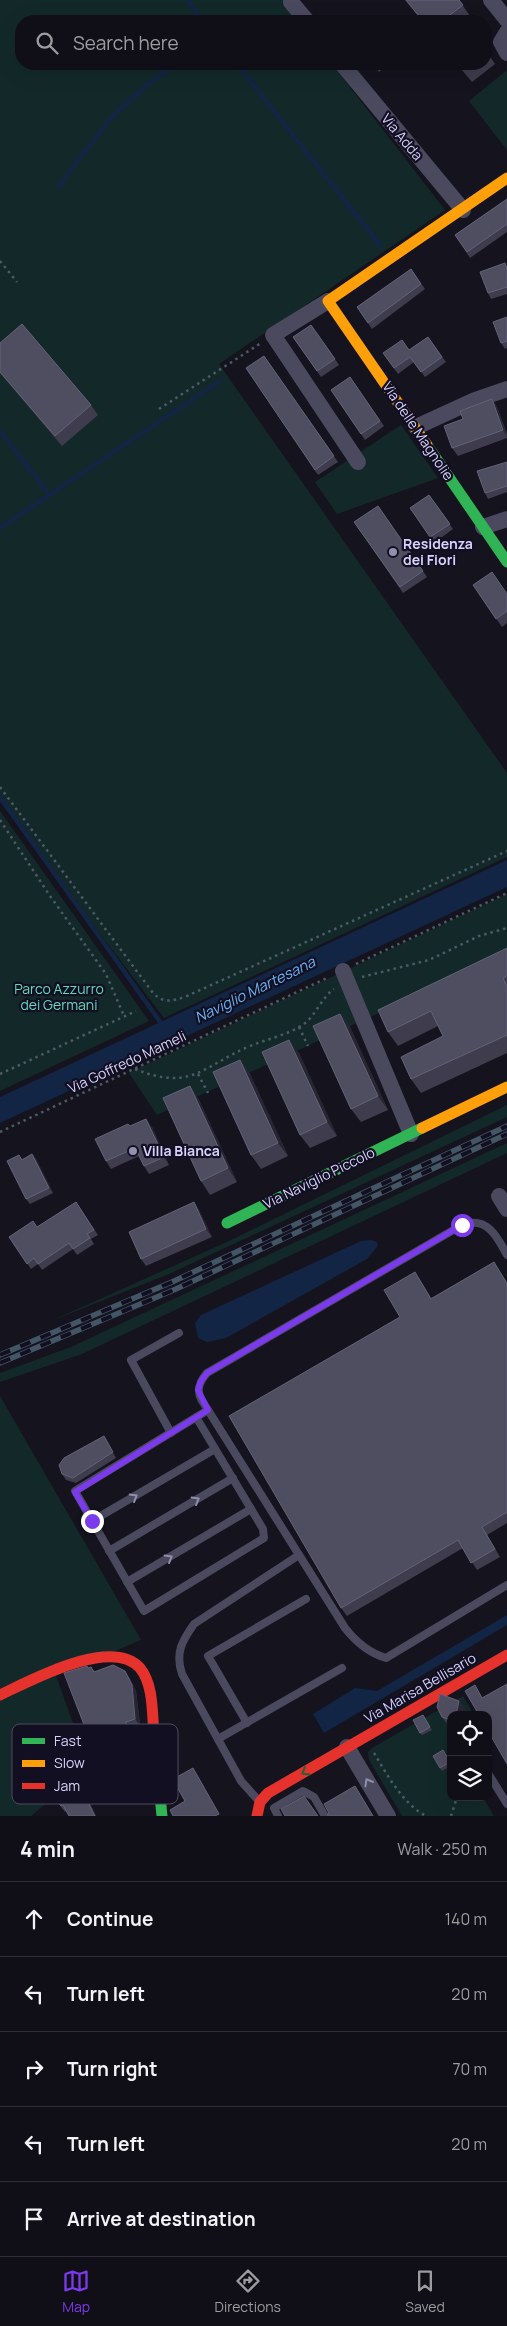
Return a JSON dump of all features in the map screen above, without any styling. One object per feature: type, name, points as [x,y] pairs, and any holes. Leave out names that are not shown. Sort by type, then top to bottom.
[{"type":"street","points":[[491,0],[507,20]]},
{"type":"street","points":[[291,2],[301,15]]},
{"type":"street","points":[[507,32],[501,42],[507,53]]},
{"type":"street","name":"Via Adda","points":[[347,70],[463,210]]},
{"type":"street","points":[[358,462],[273,335],[328,301],[507,178]]},
{"type":"street","name":"Via delle Magnolie","points":[[328,301],[507,562]]},
{"type":"street","points":[[416,427],[468,403],[507,389]]},
{"type":"street","points":[[483,527],[507,519]]},
{"type":"street","points":[[345,976],[411,1134]]},
{"type":"street","name":"Via Naviglio Piccolo","points":[[227,1223],[507,1087]]},
{"type":"street","name":"Via Marisa Bellisario","points":[[260,1802],[268,1793],[507,1655]]},
{"type":"street","points":[[0,1695],[82,1661],[113,1656],[133,1661],[144,1674],[149,1687],[153,1724]]},
{"type":"street","points":[[347,1747],[388,1816]]},
{"type":"street","points":[[257,1816],[260,1802]]},
{"type":"lane","points":[[507,1255],[496,1234],[488,1226],[477,1222],[462,1225],[207,1373],[201,1381],[198,1390],[208,1410],[351,1636],[372,1653],[386,1658],[507,1585]]},
{"type":"lane","points":[[171,1433],[131,1360],[178,1332]]},
{"type":"lane","points":[[196,1417],[252,1509],[263,1529],[264,1538],[144,1611],[75,1492],[196,1417],[208,1410]]},
{"type":"lane","points":[[92,1521],[215,1449]]},
{"type":"lane","points":[[109,1551],[233,1478]]},
{"type":"lane","points":[[128,1582],[252,1509]]},
{"type":"lane","points":[[260,1802],[241,1781],[182,1674],[178,1663],[178,1651],[183,1639],[194,1624],[299,1555]]},
{"type":"lane","points":[[247,1723],[208,1656],[306,1599]]},
{"type":"lane","points":[[218,1739],[342,1668]]},
{"type":"lane","points":[[492,1780],[507,1804]]},
{"type":"lane","points":[[278,1816],[274,1808],[304,1791],[314,1796],[325,1816]]},
{"type":"path","points":[[0,261],[17,282]]},
{"type":"path","points":[[160,409],[273,335]]},
{"type":"path","points":[[0,787],[160,1000],[166,1002],[187,996],[507,851]]},
{"type":"path","points":[[0,820],[50,896],[106,974],[124,1016]]},
{"type":"path","name":"Via Goffredo Mameli","points":[[0,1132],[135,1069],[345,976],[507,893]]},
{"type":"path","points":[[135,1069],[152,1076],[170,1079],[187,1078],[198,1074],[243,1049],[299,1026],[310,1018],[345,976],[429,960],[479,936],[507,928]]},
{"type":"path","points":[[0,1074],[136,1011]]},
{"type":"path","points":[[299,1026],[308,1046]]},
{"type":"path","points":[[198,1074],[208,1093]]},
{"type":"path","points":[[376,1746],[374,1753],[400,1793],[412,1807],[426,1816]]},
{"type":"path","points":[[452,1816],[456,1801]]},
{"type":"green space","points":[[0,0],[285,0],[295,15],[15,15],[15,70],[337,70],[445,210],[219,364],[507,773],[507,857],[164,1018],[0,802]]},
{"type":"green space","points":[[507,70],[507,150],[469,101]]},
{"type":"green space","points":[[401,425],[438,478],[337,514],[315,482]]},
{"type":"green space","name":"Parco Azzurro dei Germani","points":[[0,811],[149,1021],[0,1091]]},
{"type":"green space","points":[[507,894],[507,954],[157,1115],[129,1073]]},
{"type":"green space","points":[[507,1105],[507,1117],[169,1274],[51,1321],[229,1241]]},
{"type":"green space","points":[[507,1143],[507,1153],[82,1354],[0,1382],[0,1373],[71,1347]]},
{"type":"green space","points":[[0,1396],[141,1640],[56,1676],[73,1724],[12,1724],[12,1804],[45,1804],[31,1816],[0,1816]]},
{"type":"green space","points":[[463,1696],[472,1711],[447,1711],[447,1801],[485,1801],[494,1816],[402,1816],[369,1760],[368,1752]]},
{"type":"water","name":"Naviglio Martesana","points":[[507,860],[507,887],[0,1123],[0,1097]]},
{"type":"water","points":[[371,1240],[377,1242],[378,1246],[367,1259],[226,1338],[207,1342],[198,1338],[195,1323],[201,1315],[361,1241]]},
{"type":"water","points":[[507,1615],[507,1625],[324,1733],[313,1714],[355,1688],[377,1691]]},
{"type":"building","points":[[406,0],[459,0],[463,5],[450,15],[418,15]]},
{"type":"building","points":[[507,199],[507,224],[467,252],[455,235]]},
{"type":"building","points":[[505,263],[507,268],[507,287],[488,293],[480,272]]},
{"type":"building","points":[[411,269],[421,284],[368,323],[357,307]]},
{"type":"building","points":[[507,317],[507,341],[501,343],[493,322]]},
{"type":"building","points":[[22,324],[91,405],[55,436],[0,372],[0,343]]},
{"type":"building","points":[[311,325],[335,359],[317,371],[293,337]]},
{"type":"building","points":[[428,337],[442,357],[421,372],[410,357],[394,368],[383,353],[402,340],[409,350]]},
{"type":"building","points":[[264,356],[334,456],[315,470],[246,368]]},
{"type":"building","points":[[350,377],[380,421],[361,434],[331,390]]},
{"type":"building","points":[[492,399],[503,430],[452,448],[444,426],[463,419],[460,411]]},
{"type":"building","points":[[507,462],[507,486],[485,493],[477,471]]},
{"type":"building","points":[[429,495],[450,524],[430,537],[410,508]]},
{"type":"building","name":"Residenza dei Fiori","points":[[378,506],[423,571],[400,587],[354,522]]},
{"type":"building","points":[[492,572],[507,594],[507,611],[496,619],[473,585]]},
{"type":"building","points":[[507,948],[507,976],[503,978],[507,987],[507,1035],[411,1079],[401,1057],[443,1036],[431,1011],[388,1032],[378,1010]]},
{"type":"building","points":[[340,1014],[378,1096],[351,1109],[313,1026]]},
{"type":"building","points":[[289,1040],[327,1122],[300,1135],[262,1052]]},
{"type":"building","points":[[240,1060],[278,1143],[251,1155],[213,1072]]},
{"type":"building","points":[[190,1086],[228,1168],[201,1181],[163,1098]]},
{"type":"building","name":"Villa Bianca","points":[[146,1119],[164,1157],[144,1166],[135,1148],[106,1161],[95,1139],[128,1124],[130,1126]]},
{"type":"building","points":[[32,1154],[49,1188],[26,1199],[7,1161],[19,1155],[22,1160]]},
{"type":"building","points":[[76,1202],[94,1230],[87,1234],[90,1238],[73,1249],[69,1243],[38,1264],[34,1258],[27,1264],[9,1237],[33,1221],[37,1227]]},
{"type":"building","points":[[194,1202],[206,1229],[141,1259],[129,1232]]},
{"type":"building","points":[[494,1262],[507,1284],[507,1512],[482,1527],[495,1549],[471,1563],[458,1540],[341,1608],[229,1416],[400,1317],[384,1290],[415,1272],[431,1299]]},
{"type":"building","points":[[104,1436],[113,1452],[73,1478],[62,1474],[59,1465],[64,1458]]},
{"type":"building","points":[[113,1665],[125,1671],[132,1685],[135,1719],[126,1722],[127,1724],[84,1724],[64,1673],[87,1666],[88,1668],[91,1667],[94,1672]]},
{"type":"building","points":[[507,1684],[507,1764],[492,1738],[492,1711],[477,1711],[465,1691],[475,1685],[482,1698]]},
{"type":"building","points":[[440,1694],[459,1701],[457,1711],[447,1711],[447,1719],[442,1717],[437,1707]]},
{"type":"building","points":[[423,1715],[430,1727],[420,1733],[413,1720]]},
{"type":"building","points":[[443,1750],[447,1757],[447,1764],[440,1768],[433,1756]]},
{"type":"building","points":[[193,1768],[219,1814],[215,1816],[173,1816],[170,1810],[185,1801],[178,1789],[178,1776]]},
{"type":"building","points":[[355,1786],[373,1816],[327,1816],[329,1813],[324,1804]]},
{"type":"building","points":[[304,1796],[318,1816],[285,1816],[281,1809]]},
{"type":"building","points":[[59,1804],[89,1804],[95,1816],[69,1816],[63,1805]]},
{"type":"waterway","points":[[187,0],[198,15]]},
{"type":"waterway","points":[[58,187],[110,119],[147,85],[167,70]]},
{"type":"waterway","points":[[242,70],[380,245]]},
{"type":"waterway","points":[[0,528],[220,381]]},
{"type":"waterway","points":[[0,431],[49,494]]},
{"type":"waterway","points":[[0,797],[163,1026]]},
{"type":"railway","points":[[0,1355],[172,1282],[507,1126]]},
{"type":"railway","points":[[0,1363],[176,1289],[507,1134]]},
{"type":"traffic: fast","points":[[427,445],[507,562]]},
{"type":"traffic: fast","points":[[227,1223],[422,1128]]},
{"type":"traffic: fast","points":[[161,1804],[162,1816]]},
{"type":"traffic: slow","points":[[427,445],[328,301],[507,178]]},
{"type":"traffic: slow","points":[[422,1128],[507,1087]]},
{"type":"traffic: jam","points":[[257,1816],[260,1802],[268,1793],[507,1655]]},
{"type":"traffic: jam","points":[[0,1695],[30,1680],[70,1664],[110,1657],[127,1659],[140,1668],[145,1675],[152,1700],[153,1724]]},
{"type":"place","name":"Residenza dei Fiori","points":[[393,552]]},
{"type":"place","name":"Villa Bianca","points":[[133,1151]]},
{"type":"route","points":[[92,1521],[75,1492],[208,1410],[198,1390],[201,1381],[207,1373],[462,1225]]}]
